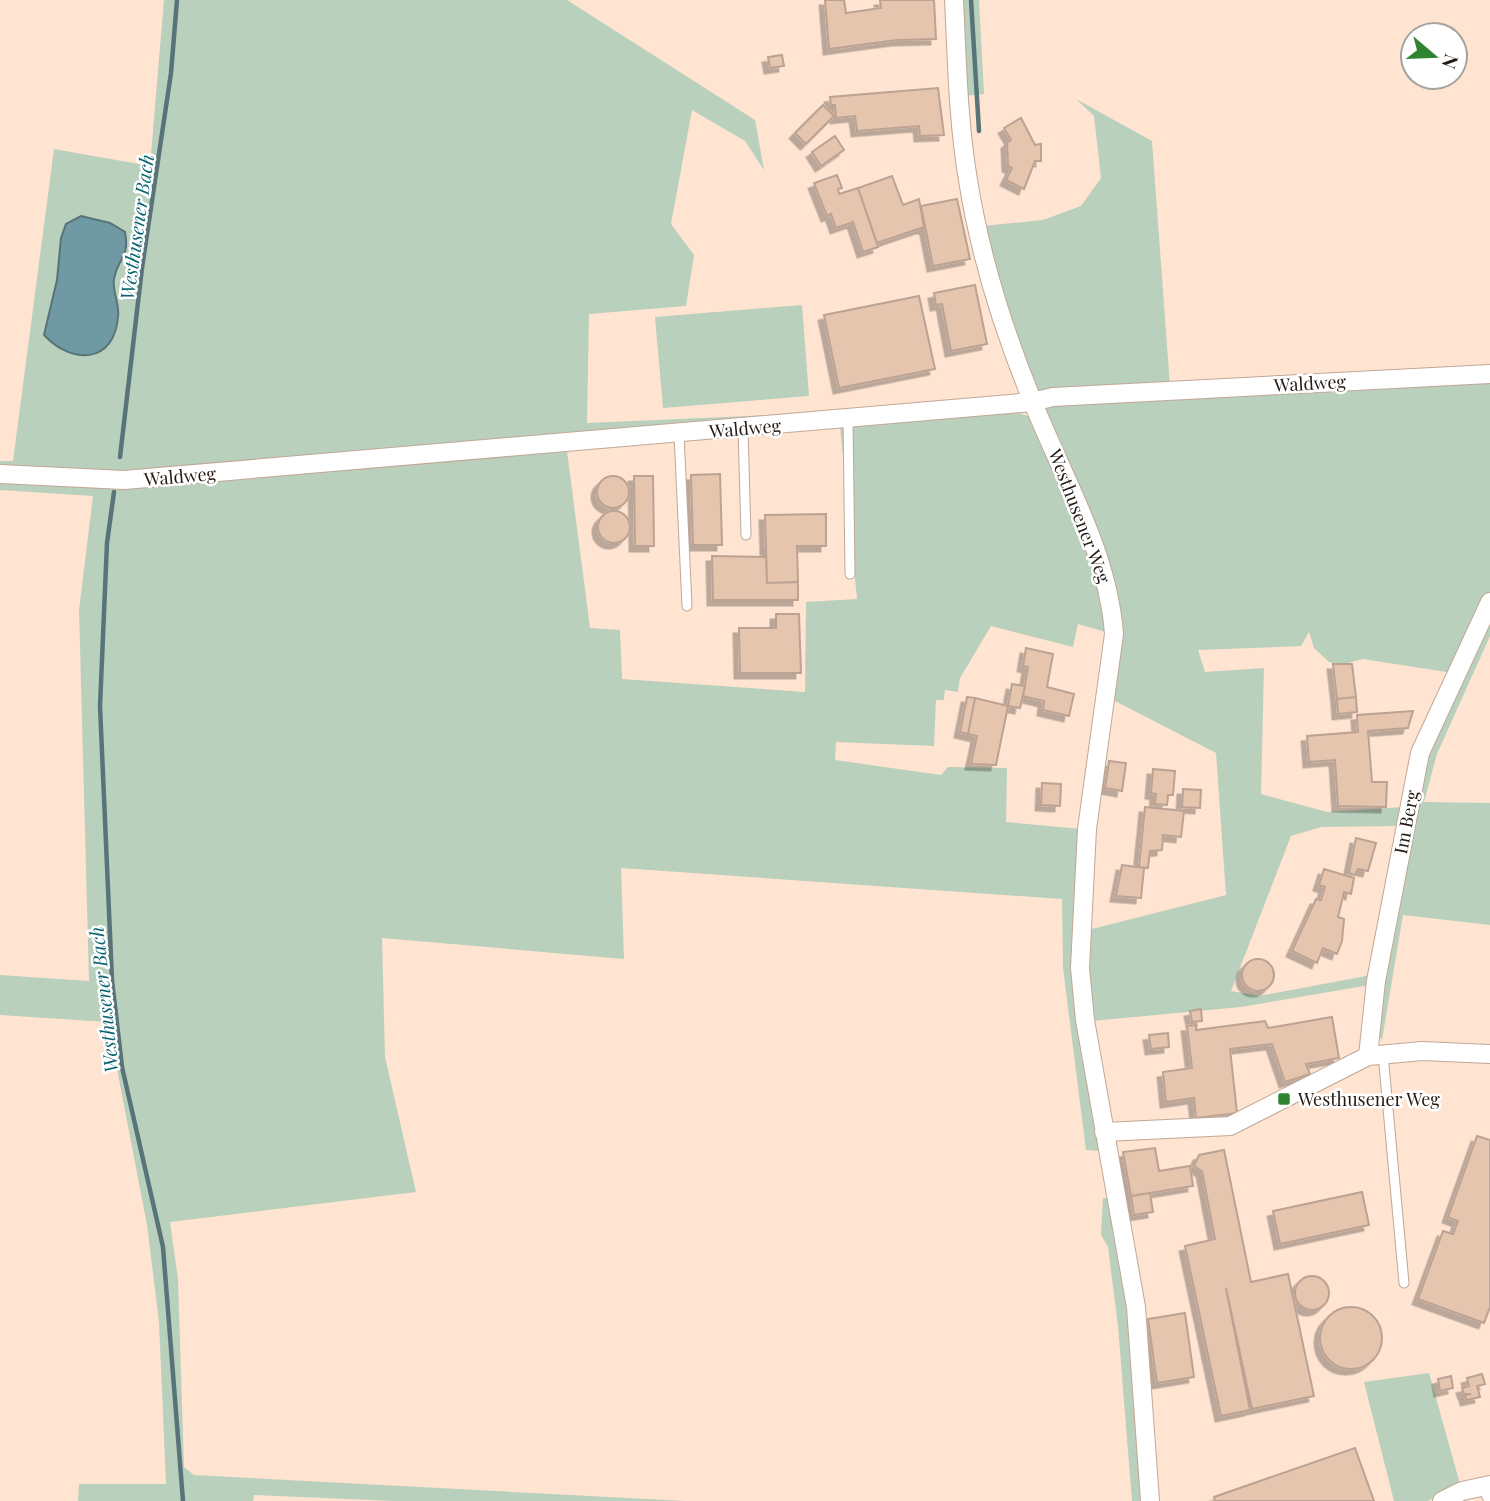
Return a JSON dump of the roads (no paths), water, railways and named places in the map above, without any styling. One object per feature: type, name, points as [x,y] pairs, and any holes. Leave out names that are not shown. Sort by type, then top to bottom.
[{"type":"street","name":"Westhusener Weg","points":[[954,0],[968,181],[986,269],[1032,402],[1102,565],[1112,604],[1111,660],[1087,829],[1080,968],[1085,1020],[1136,1307],[1150,1501]]},
{"type":"street","name":"Waldweg","points":[[0,474],[124,481],[848,420],[1032,402],[1053,397],[1490,373]]},
{"type":"street","name":"Im Berg","points":[[1375,1055],[1376,981],[1420,753],[1490,602]]},
{"type":"street","points":[[1104,1132],[1230,1126],[1375,1055],[1422,1051],[1490,1054]]},
{"type":"street","points":[[1443,1501],[1462,1491],[1487,1491]]},
{"type":"lane","points":[[848,420],[850,574]]},
{"type":"lane","points":[[743,428],[746,535]]},
{"type":"lane","points":[[678,433],[687,606]]},
{"type":"lane","points":[[1375,1055],[1404,1283]]},
{"type":"water","points":[[81,216],[110,223],[125,232],[126,241],[125,252],[114,279],[118,312],[115,332],[109,344],[90,355],[67,351],[44,335],[57,280],[61,238],[66,224]]},
{"type":"waterway","name":"Westhusener Bach","points":[[120,457],[142,268],[171,73],[177,0]]},
{"type":"waterway","points":[[971,0],[979,131]]},
{"type":"waterway","name":"Westhusener Bach","points":[[114,492],[107,543],[100,706],[112,980],[122,1067],[163,1247],[183,1501]]},
{"type":"place","name":"Westhusener Weg","points":[[1284,1099]]}]
